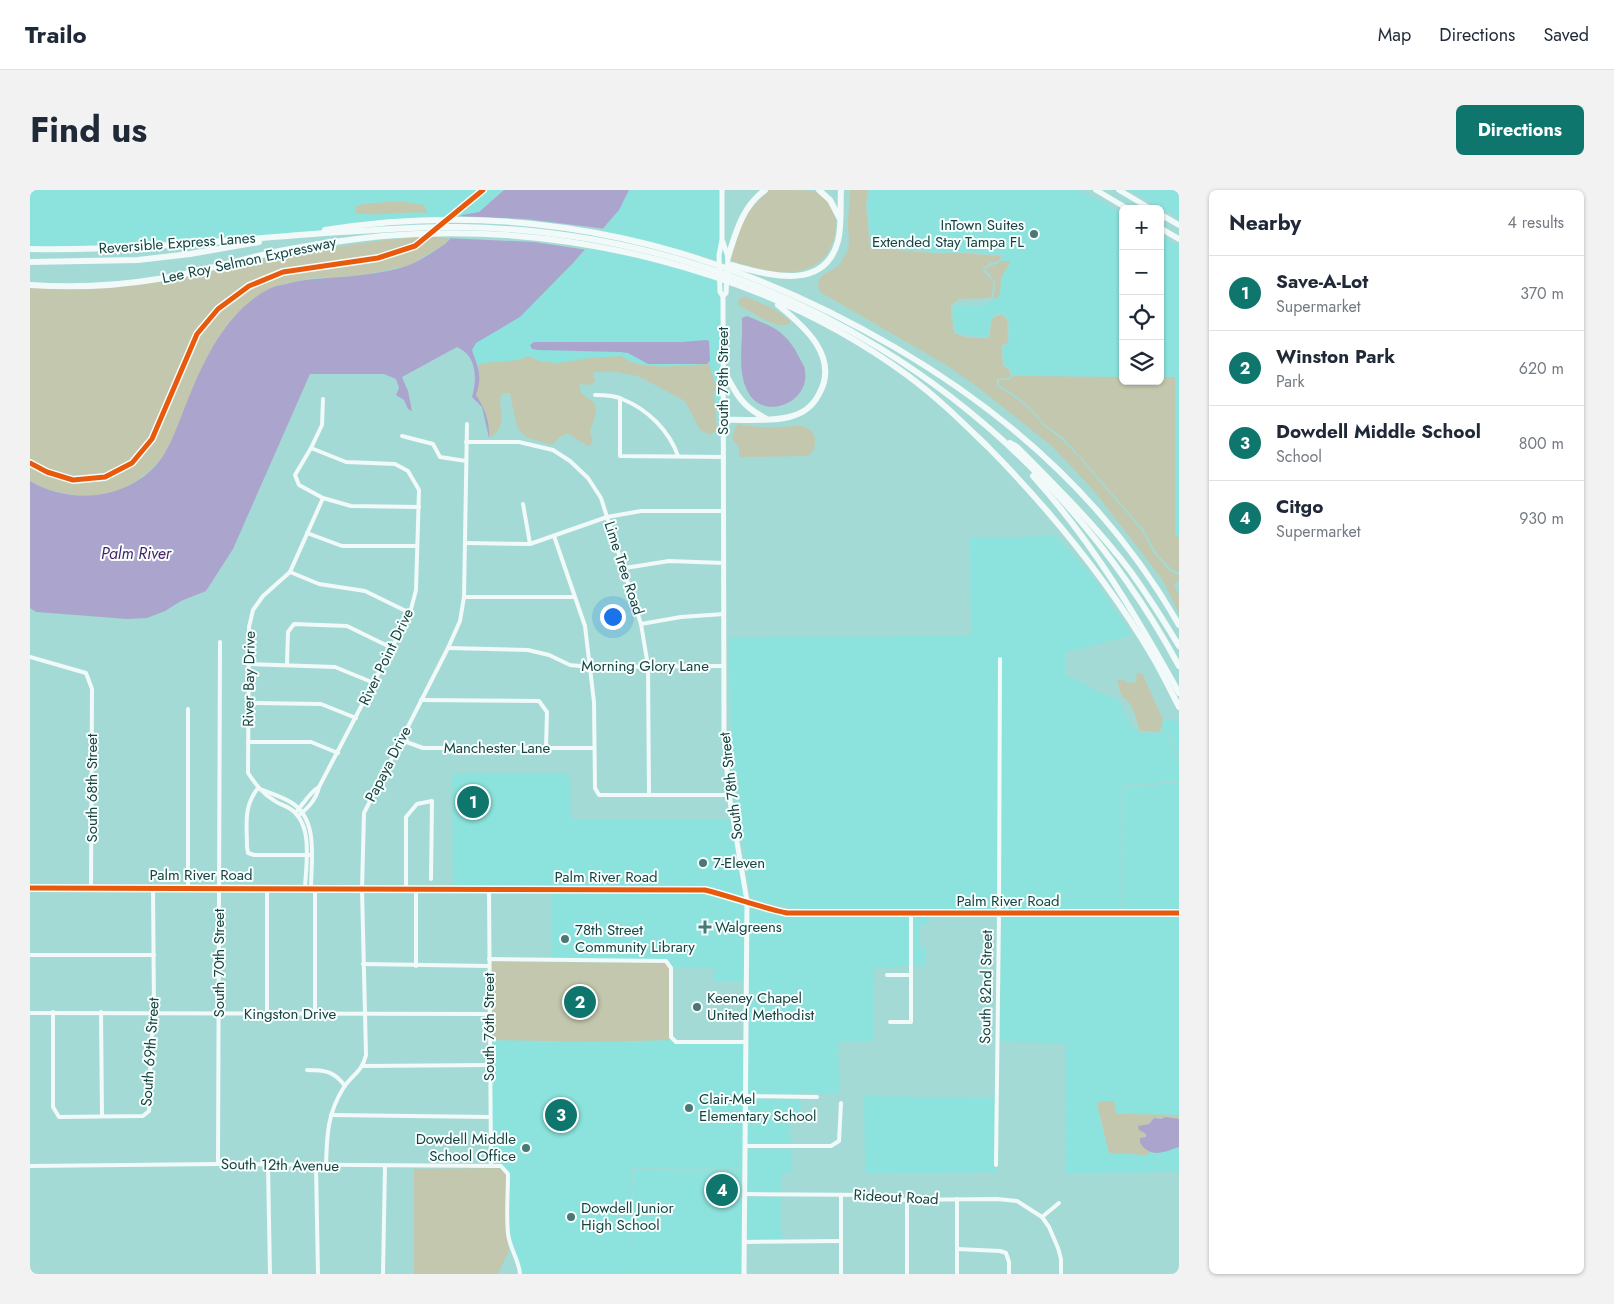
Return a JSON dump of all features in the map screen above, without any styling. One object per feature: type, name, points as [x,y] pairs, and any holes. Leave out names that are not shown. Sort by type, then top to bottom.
[{"type":"highway","points":[[728,257],[744,212],[755,198],[765,190]]},
{"type":"highway","points":[[819,190],[833,204],[840,219]]},
{"type":"highway","points":[[742,270],[789,277],[817,269],[827,262],[836,248],[839,236],[841,190]]},
{"type":"highway","name":"Lee Roy Selmon Expressway","points":[[30,262],[146,260],[359,225],[435,220],[525,223],[576,229],[623,238],[742,270],[800,297],[884,341],[956,386],[1019,433],[1070,481],[1111,526],[1149,576],[1179,625]]},
{"type":"highway","name":"Reversible Express Lanes","points":[[30,249],[122,247],[432,227],[518,230],[594,239],[686,261],[731,276],[784,297],[868,341],[918,372],[996,434],[1012,448],[1075,514],[1108,554],[1141,602],[1179,666]]},
{"type":"highway","name":"Lee Roy Selmon Expressway","points":[[30,285],[99,286],[136,282],[320,244],[382,236],[441,234],[532,238],[587,245],[701,273],[742,288],[771,299],[832,329],[895,366],[946,407],[990,449],[1048,512],[1103,582],[1155,660],[1179,707]]},
{"type":"highway","points":[[724,420],[790,417],[807,409],[819,395],[826,372],[823,358],[814,339],[799,322],[771,299]]},
{"type":"highway","points":[[723,369],[742,402],[751,411],[766,419]]},
{"type":"highway","points":[[996,434],[1017,447],[1059,489],[1091,525],[1130,571],[1179,646]]},
{"type":"highway","points":[[1012,448],[1014,455],[1053,499],[1101,563],[1146,635],[1179,693]]},
{"type":"main road","points":[[1096,190],[1121,205]]},
{"type":"main road","points":[[1120,190],[1144,205]]},
{"type":"main road","points":[[1164,216],[1179,225]]},
{"type":"main road","points":[[1164,230],[1179,239]]},
{"type":"street","name":"South 78th Street","points":[[722,190],[722,240],[719,255],[720,292],[723,296],[724,733],[729,795],[747,902],[744,1274]]},
{"type":"street","name":"South 78th Street","points":[[722,240],[728,257],[726,294],[723,296]]},
{"type":"street","points":[[595,394],[620,398],[651,416],[673,442],[678,456]]},
{"type":"street","points":[[620,398],[620,456],[724,457]]},
{"type":"street","points":[[323,399],[322,425],[296,475],[299,485],[323,498],[351,506],[419,507]]},
{"type":"street","name":"Papaya Drive","points":[[363,1066],[366,1055],[362,888],[364,813],[460,621],[464,597],[466,543],[467,424]]},
{"type":"street","points":[[402,436],[433,444],[440,457],[466,461]]},
{"type":"street","name":"Lime Tree Road","points":[[466,442],[519,442],[552,450],[570,461],[588,478],[601,498],[625,568],[641,624],[648,666],[649,795]]},
{"type":"street","name":"River Point Drive","points":[[298,813],[317,796],[319,787],[410,612],[416,590],[419,507],[419,490],[408,470],[395,464],[346,462],[311,448]]},
{"type":"street","name":"River Bay Drive","points":[[298,813],[275,801],[258,788],[248,773],[249,628],[253,610],[263,596],[290,572],[323,498]]},
{"type":"street","points":[[524,504],[530,544]]},
{"type":"street","points":[[466,543],[530,544],[607,517],[641,512],[724,511]]},
{"type":"street","points":[[307,533],[342,546],[417,546]]},
{"type":"street","points":[[554,536],[585,626],[594,702],[595,788],[598,796],[729,795]]},
{"type":"street","points":[[625,568],[669,561],[724,563]]},
{"type":"street","points":[[290,572],[319,584],[364,591],[410,612]]},
{"type":"street","points":[[464,597],[574,597]]},
{"type":"street","points":[[641,624],[681,617],[724,614]]},
{"type":"street","points":[[287,664],[288,632],[294,624],[347,626],[392,648]]},
{"type":"street","name":"South 70th Street","points":[[218,1164],[220,642]]},
{"type":"street","name":"Morning Glory Lane","points":[[448,648],[528,650],[549,655],[570,665],[590,667],[724,666]]},
{"type":"street","name":"South 68th Street","points":[[30,657],[86,673],[92,689],[92,888]]},
{"type":"street","name":"South 82nd Street","points":[[996,1165],[1000,659]]},
{"type":"street","points":[[248,664],[335,667],[374,683]]},
{"type":"street","points":[[421,700],[539,701],[547,712],[546,748]]},
{"type":"street","points":[[248,703],[321,704],[356,718]]},
{"type":"street","points":[[188,709],[188,888]]},
{"type":"street","name":"Manchester Lane","points":[[401,740],[423,748],[594,748]]},
{"type":"street","points":[[248,742],[311,742],[338,752]]},
{"type":"street","points":[[258,788],[252,796],[247,810],[248,853],[254,855],[311,856]]},
{"type":"street","points":[[406,888],[406,817],[418,804],[432,801],[431,879]]},
{"type":"street","points":[[298,813],[306,837],[310,888]]},
{"type":"street","points":[[298,813],[307,821],[311,834],[310,888],[315,1013]]},
{"type":"street","name":"Palm River Road","points":[[30,888],[219,887],[705,890],[787,913],[1179,913]]},
{"type":"street","name":"South 69th Street","points":[[53,1012],[53,1108],[59,1117],[143,1116],[149,1111],[150,1046],[154,1012],[153,888]]},
{"type":"street","points":[[267,888],[267,1013]]},
{"type":"street","points":[[416,889],[416,966]]},
{"type":"street","name":"South 76th Street","points":[[489,889],[491,1166]]},
{"type":"street","points":[[890,1022],[911,1022],[911,913]]},
{"type":"street","points":[[30,955],[154,955]]},
{"type":"street","points":[[489,960],[666,961],[671,968],[671,1037],[676,1042],[746,1042]]},
{"type":"street","points":[[363,964],[489,966]]},
{"type":"street","points":[[887,975],[911,975]]},
{"type":"street","name":"Kingston Drive","points":[[30,1012],[315,1013],[366,1015],[489,1014]]},
{"type":"street","points":[[101,1012],[102,1116]]},
{"type":"street","points":[[326,1165],[327,1133],[331,1115],[345,1086],[363,1066],[490,1065]]},
{"type":"street","points":[[307,1070],[323,1070],[338,1076],[345,1086]]},
{"type":"street","points":[[746,1096],[817,1097]]},
{"type":"street","points":[[746,1146],[831,1146],[839,1141],[841,1103]]},
{"type":"street","points":[[331,1115],[490,1117]]},
{"type":"street","name":"South 12th Avenue","points":[[30,1166],[218,1164],[491,1166]]},
{"type":"street","points":[[268,1165],[270,1274]]},
{"type":"street","points":[[316,1165],[318,1274]]},
{"type":"street","points":[[383,1274],[385,1166]]},
{"type":"street","points":[[491,1166],[501,1166],[508,1174],[508,1233],[512,1250],[520,1267],[520,1274]]},
{"type":"street","name":"Rideout Road","points":[[745,1194],[878,1195],[891,1200],[997,1199],[1016,1202],[1042,1217]]},
{"type":"street","points":[[841,1194],[841,1274]]},
{"type":"street","points":[[957,1199],[957,1274]]},
{"type":"street","points":[[907,1200],[907,1274]]},
{"type":"street","points":[[1059,1203],[1042,1217],[1049,1226],[1058,1248],[1061,1259],[1061,1274]]},
{"type":"street","points":[[744,1242],[841,1241]]},
{"type":"street","points":[[957,1249],[1000,1251],[1006,1253],[1009,1262],[1009,1274]]},
{"type":"shaded area","points":[[30,190],[504,190],[479,212],[462,215],[456,219],[355,224],[254,242],[30,249]]},
{"type":"shaded area","points":[[630,190],[723,190],[724,261],[602,231],[619,210]]},
{"type":"shaded area","points":[[869,190],[1078,190],[1119,211],[1119,377],[1013,376],[1011,368],[1005,364],[1003,347],[1010,342],[1009,321],[1005,313],[996,314],[991,318],[988,336],[979,337],[955,331],[953,313],[953,306],[983,306],[1000,295],[1001,278],[1011,261],[1001,261],[1004,256],[1002,254],[872,246],[868,206]]},
{"type":"shaded area","points":[[1130,190],[1179,190],[1179,218],[1164,209],[1164,205],[1156,205]]},
{"type":"shaded area","points":[[1164,237],[1179,246],[1179,539],[1175,533],[1175,377],[1164,377]]},
{"type":"shaded area","points":[[587,248],[681,266],[724,279],[725,407],[705,407],[675,377],[614,366],[528,376],[478,365],[472,350],[476,343],[574,262]]},
{"type":"shaded area","points":[[1056,536],[1092,576],[1132,635],[1065,653],[1065,674],[1102,694],[1118,699],[1131,726],[1140,733],[1167,734],[1179,765],[1179,780],[1177,781],[1122,785],[1122,909],[805,909],[781,906],[755,899],[750,894],[734,784],[729,637],[971,636],[970,538]]},
{"type":"shaded area","points":[[1162,719],[1176,719],[1179,726],[1179,760],[1169,733],[1160,732]]},
{"type":"shaded area","points":[[452,773],[570,773],[571,820],[735,819],[745,900],[704,887],[453,888]]},
{"type":"shaded area","points":[[1179,783],[1179,911],[1123,911],[1124,787]]},
{"type":"shaded area","points":[[551,890],[705,890],[746,902],[745,981],[713,981],[713,967],[672,967],[666,959],[551,959]]},
{"type":"shaded area","points":[[750,905],[757,909],[787,916],[909,916],[909,966],[874,968],[873,1042],[838,1041],[839,1094],[800,1092],[800,1094],[748,1094]]},
{"type":"shaded area","points":[[913,916],[929,916],[928,924],[920,925],[919,948],[926,948],[926,965],[913,966]]},
{"type":"shaded area","points":[[1001,916],[1179,916],[1179,1115],[1118,1114],[1116,1113],[1115,1104],[1099,1116],[1109,1153],[1147,1155],[1150,1152],[1179,1147],[1179,1172],[1066,1173],[1065,1043],[1000,1042]]},
{"type":"shaded area","points":[[671,1037],[676,1042],[746,1042],[745,1169],[632,1168],[633,1274],[520,1274],[508,1233],[508,1174],[501,1166],[491,1166],[490,1040]]},
{"type":"shaded area","points":[[864,1096],[995,1098],[994,1167],[998,1167],[998,1172],[865,1174]]},
{"type":"shaded area","points":[[748,1099],[800,1099],[802,1121],[789,1122],[791,1144],[748,1144]]},
{"type":"shaded area","points":[[748,1149],[791,1149],[793,1172],[781,1173],[781,1192],[747,1192]]},
{"type":"shaded area","points":[[634,1170],[743,1171],[742,1274],[634,1274]]},
{"type":"shaded area","points":[[747,1197],[781,1197],[780,1225],[783,1239],[747,1239]]},
{"type":"green space","points":[[769,190],[814,191],[825,198],[832,208],[836,231],[826,254],[818,263],[797,272],[788,273],[769,271],[732,261],[732,252],[746,213]]},
{"type":"green space","points":[[850,190],[868,190],[866,206],[871,248],[1002,256],[998,261],[990,263],[982,269],[993,282],[991,298],[959,299],[951,305],[954,333],[971,338],[989,338],[992,319],[1003,315],[1007,321],[1008,342],[1001,346],[1003,366],[1009,370],[1011,376],[997,379],[997,386],[1031,410],[1042,424],[1077,455],[1143,532],[1153,552],[1170,571],[1179,575],[1179,580],[1174,585],[1179,595],[1179,613],[1162,579],[1095,492],[1052,446],[948,366],[820,292],[818,286],[821,277],[837,266],[848,250]]},
{"type":"green space","points":[[398,201],[424,205],[427,213],[355,213],[356,206]]},
{"type":"green space","points":[[419,237],[450,239],[445,244],[408,266],[356,276],[311,278],[272,287],[158,463],[136,481],[115,492],[91,496],[58,492],[30,481],[30,283],[100,284],[192,275],[280,255],[384,240]]},
{"type":"green space","points":[[1001,261],[1011,261],[1001,278],[1000,295],[993,300],[995,283],[985,269]]},
{"type":"green space","points":[[744,296],[774,309],[791,321],[789,324],[778,325],[766,320],[739,305],[738,301]]},
{"type":"green space","points":[[528,356],[540,361],[558,363],[621,356],[629,361],[651,366],[709,364],[716,386],[714,394],[717,430],[710,435],[700,430],[685,401],[638,376],[617,372],[593,372],[595,382],[589,385],[579,384],[581,393],[595,404],[596,413],[590,431],[593,443],[588,446],[567,433],[552,445],[526,437],[517,427],[510,393],[502,393],[500,399],[500,427],[489,438],[489,426],[486,415],[476,395],[480,375],[478,365],[518,360]]},
{"type":"green space","points":[[1013,376],[1119,377],[1119,385],[1164,385],[1164,377],[1175,377],[1175,533],[1179,539],[1179,572],[1171,569],[1155,551],[1144,530],[1062,437],[1043,423],[1032,409],[1014,394],[999,385],[999,380],[1009,380]]},
{"type":"green space","points":[[739,424],[755,427],[806,427],[814,434],[814,448],[808,456],[741,457],[739,455],[739,447],[732,439],[735,428]]},
{"type":"green space","points":[[1142,673],[1163,720],[1160,732],[1140,731],[1132,707],[1122,697],[1117,680],[1124,680],[1126,683],[1137,682],[1136,674]]},
{"type":"green space","points":[[490,962],[669,963],[672,1040],[596,1042],[489,1040]]},
{"type":"green space","points":[[1114,1101],[1116,1113],[1118,1114],[1179,1115],[1179,1119],[1154,1118],[1149,1124],[1141,1126],[1142,1132],[1146,1134],[1146,1137],[1141,1138],[1140,1143],[1149,1152],[1148,1155],[1109,1153],[1097,1103]]},
{"type":"green space","points":[[500,1168],[506,1175],[506,1233],[509,1250],[498,1274],[414,1274],[414,1169]]},
{"type":"water","name":"Palm River","points":[[504,190],[629,190],[619,210],[574,262],[520,317],[476,343],[472,350],[478,367],[479,377],[476,395],[482,405],[486,415],[489,426],[489,438],[482,407],[472,397],[475,381],[473,364],[466,353],[457,347],[402,377],[408,391],[412,411],[408,409],[404,400],[396,395],[399,388],[396,379],[384,374],[310,374],[233,549],[206,591],[147,618],[127,619],[36,612],[30,608],[30,481],[46,489],[80,496],[97,495],[130,485],[158,463],[166,451],[198,376],[216,341],[227,325],[254,298],[278,286],[306,280],[382,272],[414,263],[450,239],[445,231],[452,222],[462,215],[479,212]]},
{"type":"water","points":[[747,316],[769,325],[781,333],[789,341],[804,365],[805,383],[793,400],[783,405],[773,407],[763,405],[754,400],[747,390],[742,374],[741,356],[742,318]]},
{"type":"water","points":[[709,341],[710,361],[707,364],[648,364],[628,353],[538,350],[532,349],[530,345],[534,342],[681,342]]},
{"type":"water","points":[[1166,1117],[1179,1119],[1179,1147],[1153,1153],[1144,1148],[1140,1143],[1140,1138],[1146,1137],[1146,1134],[1139,1130],[1138,1126],[1149,1124],[1154,1118],[1161,1119]]},
{"type":"pier","points":[[458,216],[526,219],[606,229],[588,250],[534,242],[446,238],[443,229],[449,221],[453,221]]},
{"type":"cycle path","points":[[30,463],[47,472],[73,480],[105,477],[132,463],[152,439],[197,334],[218,309],[249,286],[283,272],[378,258],[415,246],[483,190]]},
{"type":"cycle path","points":[[30,888],[705,890],[787,913],[1179,913]]},
{"type":"place","name":"InTown Suites Extended Stay Tampa FL","points":[[1034,234]]},
{"type":"place","name":"Save-A-Lot","points":[[473,802]]},
{"type":"place","name":"7-Eleven","points":[[703,863]]},
{"type":"place","name":"Walgreens","points":[[705,927]]},
{"type":"place","name":"78th Street Community Library","points":[[565,939]]},
{"type":"place","name":"Winston Park","points":[[580,1002]]},
{"type":"place","name":"Keeney Chapel United Methodist","points":[[697,1007]]},
{"type":"place","name":"Clair-Mel Elementary School","points":[[689,1108]]},
{"type":"place","name":"Dowdell Middle School","points":[[561,1115]]},
{"type":"place","name":"Dowdell Middle School Office","points":[[526,1148]]},
{"type":"place","name":"Citgo","points":[[722,1190]]},
{"type":"place","name":"Dowdell Junior High School","points":[[571,1217]]}]
